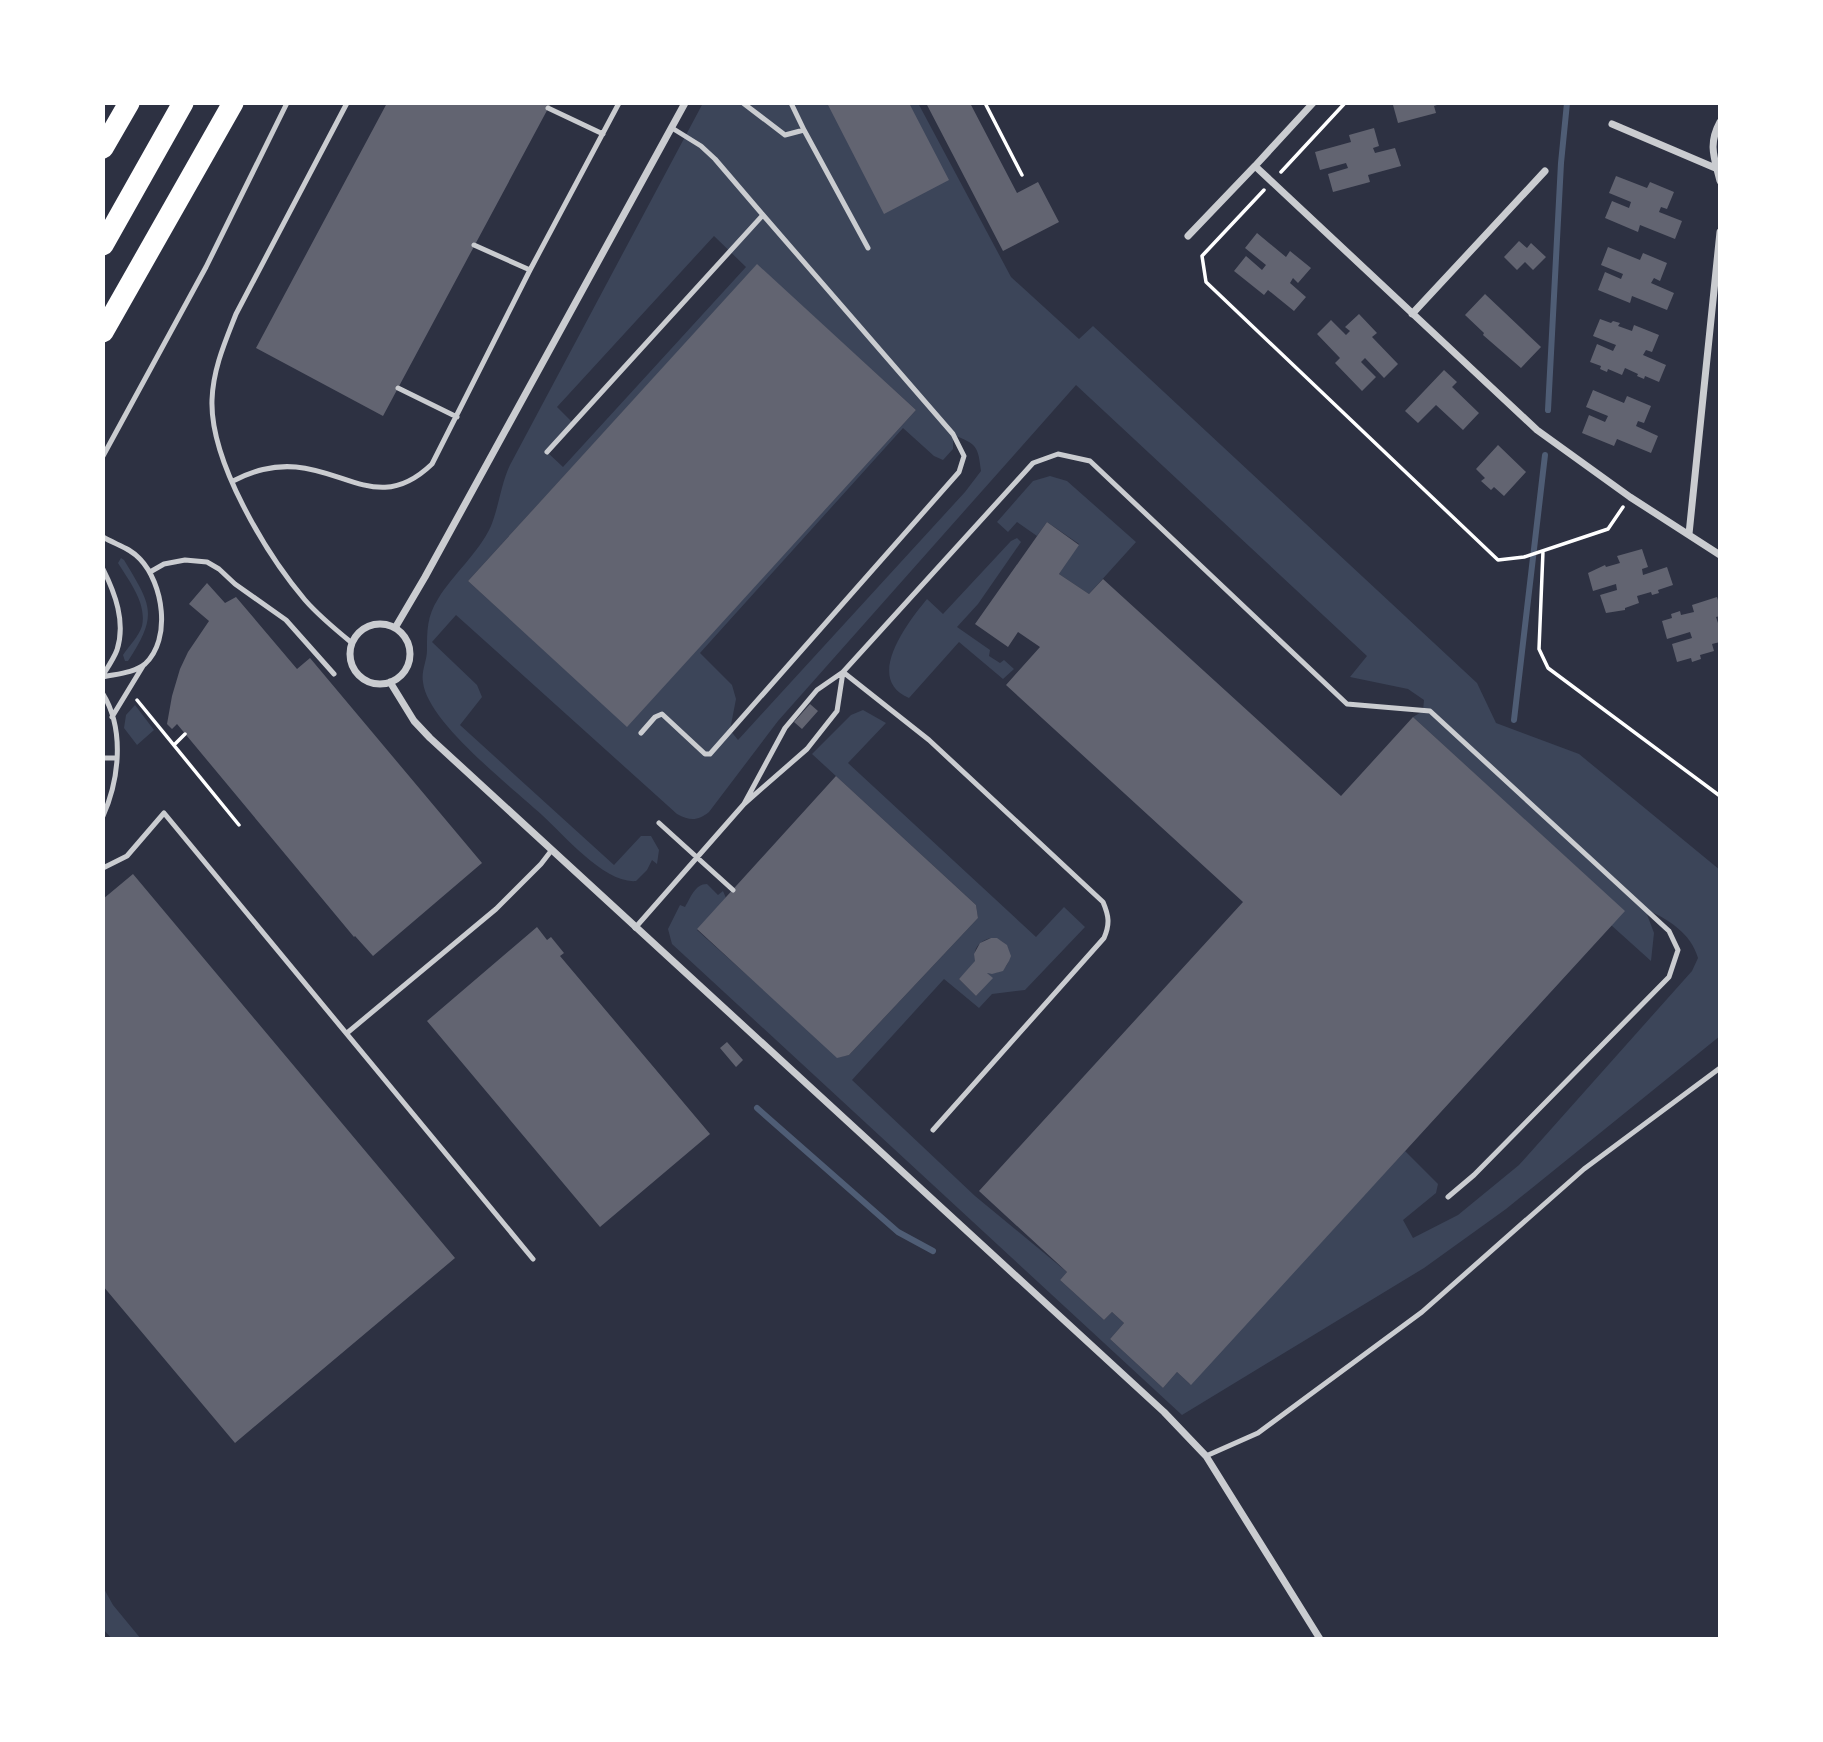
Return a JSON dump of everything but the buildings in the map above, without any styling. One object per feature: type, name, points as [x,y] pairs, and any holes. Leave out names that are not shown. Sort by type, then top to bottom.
[{"type":"highway","points":[[103,148],[130,103]]},
{"type":"highway","points":[[103,245],[183,103]]},
{"type":"highway","points":[[103,332],[233,103]]},
{"type":"street","points":[[395,628],[685,103]]},
{"type":"street","points":[[1188,236],[1313,103]]},
{"type":"street","points":[[1720,122],[1712,136],[1720,180]]},
{"type":"street","points":[[1612,124],[1718,169]]},
{"type":"street","points":[[1255,166],[1537,430],[1630,497],[1720,555]]},
{"type":"street","points":[[1412,314],[1545,171]]},
{"type":"street","points":[[1689,534],[1720,232]]},
{"type":"street","points":[[387,625],[395,628],[408,642],[409,662],[405,670],[390,682],[371,683],[355,671],[351,662],[352,643],[362,629],[370,626],[387,625]]},
{"type":"street","points":[[390,682],[414,720],[430,738],[1164,1412],[1206,1456],[1320,1639]]},
{"type":"lane","points":[[103,456],[206,267],[287,103]]},
{"type":"lane","points":[[347,103],[236,314],[222,348],[214,377],[212,401],[214,430],[256,531],[305,600],[352,643]]},
{"type":"lane","points":[[233,481],[253,471],[299,467],[372,488],[406,484],[432,464],[530,270],[619,103]]},
{"type":"lane","points":[[743,103],[785,135],[804,130]]},
{"type":"lane","points":[[792,103],[868,248]]},
{"type":"lane","points":[[548,108],[603,134]]},
{"type":"lane","points":[[641,733],[662,714],[705,754],[710,754],[959,472],[964,456],[953,434],[715,159],[701,146],[672,128]]},
{"type":"lane","points":[[547,452],[763,215]]},
{"type":"lane","points":[[474,245],[530,270]]},
{"type":"lane","points":[[398,388],[457,417]]},
{"type":"lane","points":[[744,804],[785,728],[817,690],[843,673],[1033,463],[1058,454],[1090,461],[1347,704],[1430,711],[1669,931],[1678,950],[1669,977],[1474,1175],[1448,1197]]},
{"type":"lane","points":[[103,537],[130,549],[150,572],[161,600],[160,629],[153,653],[112,717]]},
{"type":"lane","points":[[150,572],[164,564],[184,561],[206,562],[219,569],[235,584],[286,620],[334,674]]},
{"type":"lane","points":[[103,569],[116,598],[120,628],[117,650],[103,676]]},
{"type":"lane","points":[[103,676],[128,672],[143,666]]},
{"type":"lane","points":[[635,928],[744,804],[807,749],[836,711],[843,673]]},
{"type":"lane","points":[[843,673],[929,740],[1102,902],[1109,917],[1104,938],[933,1130]]},
{"type":"lane","points":[[103,694],[112,717],[117,758],[116,779],[103,816]]},
{"type":"lane","points":[[103,758],[117,758]]},
{"type":"lane","points":[[103,868],[127,856],[164,813],[533,1259]]},
{"type":"lane","points":[[659,823],[733,890]]},
{"type":"lane","points":[[347,1033],[496,909],[551,851]]},
{"type":"lane","points":[[1206,1456],[1258,1433],[1422,1312],[1584,1169],[1720,1068]]},
{"type":"path","points":[[985,103],[1022,175]]},
{"type":"path","points":[[1202,256],[1206,282],[1498,559],[1524,557],[1608,529],[1630,497]]},
{"type":"path","points":[[1541,551],[1539,649],[1548,668],[1720,796]]},
{"type":"path","points":[[129,690],[239,825]]},
{"type":"path","points":[[174,745],[185,734]]},
{"type":"shaded area","points":[[703,103],[918,103],[1011,277],[1079,339],[1093,326],[1477,683],[1496,723],[1579,754],[1720,870],[1720,1036],[1506,1209],[1424,1268],[1182,1415],[672,944],[668,929],[680,905],[685,907],[699,886],[707,884],[718,895],[723,891],[726,898],[697,930],[838,1057],[849,1055],[978,918],[976,905],[812,754],[851,715],[863,710],[886,723],[848,763],[1036,937],[1064,907],[1085,927],[1025,990],[992,994],[979,1008],[944,979],[852,1080],[975,1196],[1067,1272],[1060,1280],[1104,1320],[1112,1312],[1124,1323],[1110,1339],[1163,1388],[1177,1372],[1190,1384],[1405,1151],[1438,1184],[1436,1193],[1403,1220],[1413,1238],[1458,1215],[1519,1165],[1692,971],[1698,958],[1690,941],[1670,922],[1645,909],[1654,933],[1651,961],[1611,925],[1624,911],[1413,717],[1423,711],[1424,700],[1408,689],[1350,677],[1367,656],[1076,385],[778,721],[709,812],[701,817],[690,819],[677,814],[456,615],[432,642],[477,685],[482,697],[460,725],[614,865],[641,836],[651,836],[659,850],[657,864],[652,860],[636,881],[611,875],[586,857],[454,734],[428,698],[423,682],[428,630],[434,605],[486,536],[510,465]],"holes":[[[714,236],[746,267],[563,467],[547,452],[573,423],[557,407]],[[757,265],[916,410],[627,726],[468,581]],[[903,428],[934,456],[943,460],[953,449],[953,435],[975,447],[981,471],[965,492],[738,740],[730,730],[736,699],[732,685],[700,653]],[[986,939],[1000,940],[1006,945],[1009,958],[1003,970],[987,973],[992,978],[976,996],[959,979],[976,962],[976,950]]]},
{"type":"shaded area","points":[[1050,476],[1067,481],[1136,542],[1089,594],[1059,574],[1079,544],[1047,522],[1037,536],[1017,522],[1008,532],[997,522],[1033,481]]},
{"type":"shaded area","points":[[1017,538],[1021,542],[978,604],[957,627],[990,650],[989,656],[1000,663],[1004,660],[1014,669],[1003,679],[959,642],[909,698],[896,689],[890,678],[894,650],[910,621],[927,599],[943,614],[1011,541]]},
{"type":"shaded area","points":[[121,558],[140,588],[148,610],[144,632],[128,661],[125,661],[123,655],[139,633],[143,617],[140,601],[118,563]]},
{"type":"shaded area","points":[[135,705],[154,730],[137,745],[124,728],[126,715]]},
{"type":"shaded area","points":[[103,1587],[113,1605],[141,1639],[112,1639],[103,1629]]},
{"type":"waterway","points":[[1548,410],[1561,163],[1567,103]]},
{"type":"waterway","points":[[1514,720],[1545,455]]},
{"type":"waterway","points":[[757,1108],[898,1232],[933,1251]]}]
